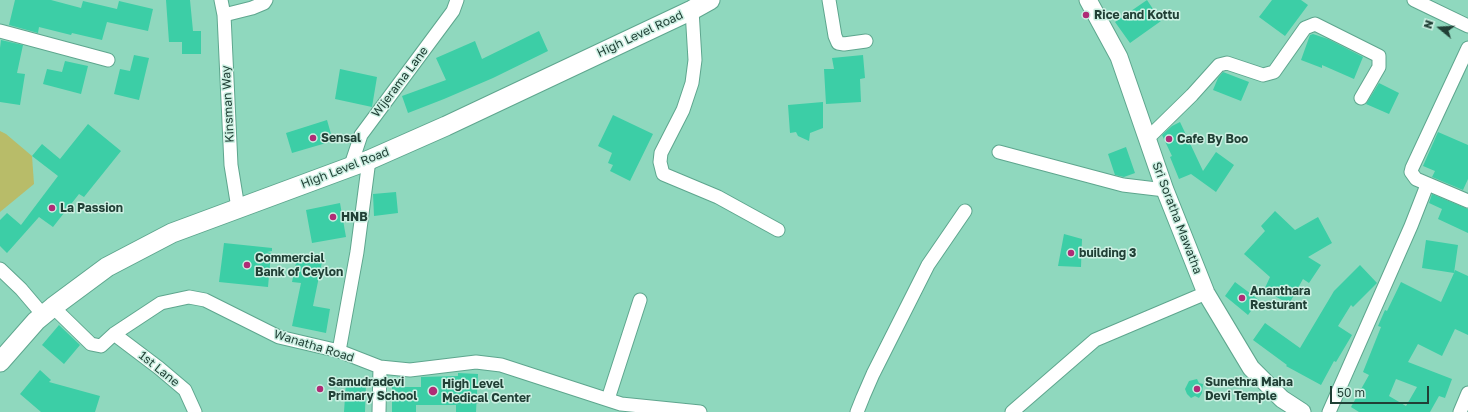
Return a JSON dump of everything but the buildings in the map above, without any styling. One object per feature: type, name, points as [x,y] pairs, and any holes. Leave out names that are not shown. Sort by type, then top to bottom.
[{"type":"highway","name":"High Level Road","points":[[0,362],[36,321],[48,311],[114,264],[172,233],[369,160],[446,126],[692,10],[710,0]]},
{"type":"main road","name":"Sri Soratha Mawatha","points":[[1088,0],[1119,57],[1165,190],[1206,293],[1251,368],[1282,399],[1302,412]]},
{"type":"street","name":"Kinsman Way","points":[[221,0],[224,15],[231,165],[238,208]]},
{"type":"street","points":[[224,15],[252,8],[264,3],[266,0]]},
{"type":"street","name":"Wijerama Lane","points":[[350,168],[361,135],[453,11],[457,0]]},
{"type":"street","points":[[829,0],[835,36],[838,43],[844,44],[866,41]]},
{"type":"street","points":[[1414,0],[1468,26]]},
{"type":"street","points":[[692,10],[695,60],[692,83],[683,110],[661,153],[660,162],[663,174],[718,197],[778,230]]},
{"type":"street","points":[[1147,139],[1192,95],[1218,65],[1227,63],[1263,75],[1274,72],[1305,28],[1315,24],[1379,56],[1379,67],[1361,98]]},
{"type":"street","points":[[0,31],[108,60]]},
{"type":"street","points":[[1468,48],[1411,172],[1416,179],[1427,185],[1468,201]]},
{"type":"street","points":[[999,152],[1123,185],[1165,190]]},
{"type":"street","points":[[339,351],[357,252],[369,160]]},
{"type":"street","points":[[1328,412],[1411,226],[1427,185]]},
{"type":"street","points":[[857,412],[862,397],[873,374],[928,265],[965,211]]},
{"type":"street","points":[[0,269],[21,289],[48,311]]},
{"type":"street","points":[[1012,412],[1095,340],[1206,293]]},
{"type":"street","name":"Wanatha Road","points":[[48,311],[91,344],[101,346],[114,334],[161,303],[189,297],[205,300],[279,337],[339,351],[380,367],[410,370],[476,362],[501,365],[608,399],[620,408],[700,412]]},
{"type":"street","points":[[608,399],[640,300]]},
{"type":"street","name":"1st Lane","points":[[114,334],[185,390],[195,412]]},
{"type":"street","points":[[379,412],[380,367]]},
{"type":"street","points":[[1460,412],[1468,393]]},
{"type":"green space","points":[[0,131],[6,134],[32,156],[34,184],[0,212]]},
{"type":"place","name":"Rice and Kottu","points":[[1086,15]]},
{"type":"place","name":"Sensal","points":[[313,138]]},
{"type":"place","name":"Cafe By Boo","points":[[1169,139]]},
{"type":"place","name":"La Passion","points":[[52,208]]},
{"type":"place","name":"HNB","points":[[333,217]]},
{"type":"place","name":"building 3","points":[[1071,253]]},
{"type":"place","name":"Commercial Bank of Ceylon","points":[[247,265]]},
{"type":"place","name":"Ananthara Resturant","points":[[1242,298]]},
{"type":"place","name":"Samudradevi Primary School","points":[[320,389]]},
{"type":"place","name":"Sunethra Maha Devi Temple","points":[[1197,389]]},
{"type":"place","name":"High Level Medical Center","points":[[433,391]]}]
